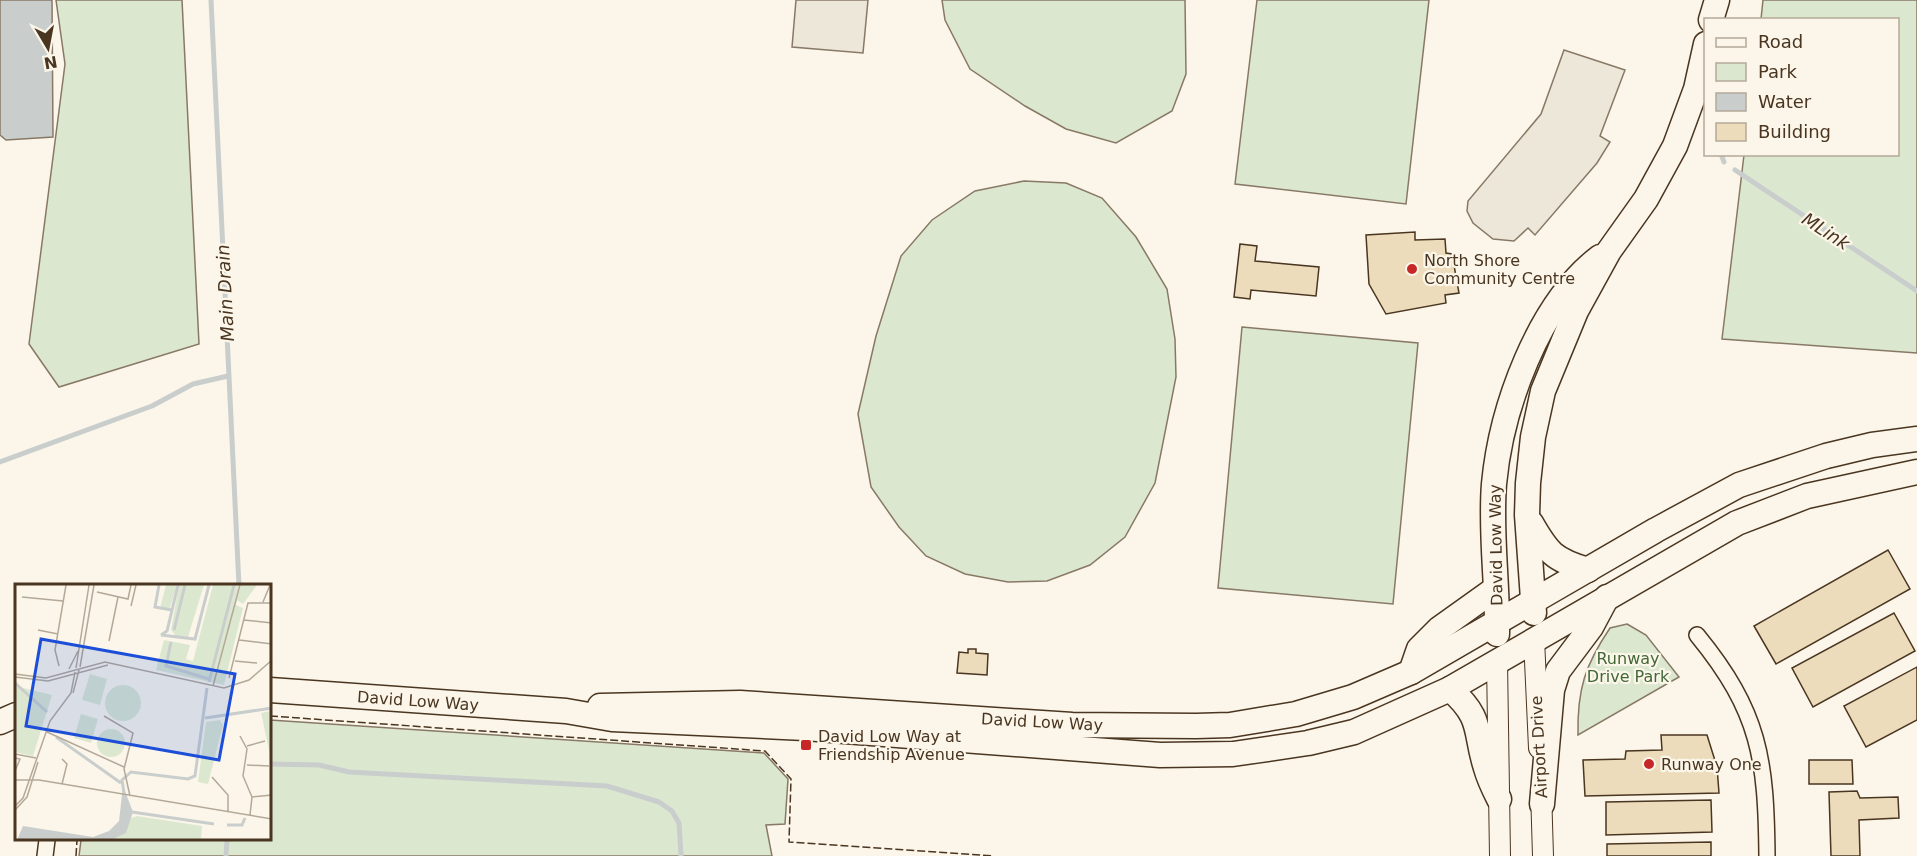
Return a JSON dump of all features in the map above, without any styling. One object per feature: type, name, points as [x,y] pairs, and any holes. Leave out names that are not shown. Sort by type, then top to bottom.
[{"type":"main road","points":[[1709,0],[1710,18]]},
{"type":"main road","points":[[1711,18],[1717,0]]},
{"type":"main road","name":"David Low Way","points":[[272,690],[566,711],[611,704],[739,714],[1160,755],[1233,754],[1308,743],[1354,732],[1450,688],[1534,639],[1534,601],[1527,515],[1530,458],[1543,391],[1563,338],[1609,251],[1646,199],[1675,146],[1696,89],[1704,53]]},
{"type":"main road","name":"David Low Way","points":[[1497,661],[1494,485],[1512,401],[1532,349],[1548,319],[1581,271],[1609,251]]},
{"type":"main road","points":[[1534,601],[1739,485],[1826,456],[1872,445],[1917,439]]},
{"type":"main road","points":[[1534,639],[1710,537],[1772,508],[1853,484],[1917,472]]},
{"type":"main road","points":[[1527,515],[1547,551],[1562,562],[1588,570]]},
{"type":"main road","points":[[1411,672],[1419,649],[1439,629],[1495,589]]},
{"type":"main road","points":[[1542,804],[1552,690],[1558,671],[1591,627],[1607,597]]},
{"type":"main road","name":"David Low Way","points":[[739,714],[1072,725],[1196,726],[1263,720],[1315,709],[1353,697],[1411,672],[1534,601]]},
{"type":"main road","points":[[1450,688],[1471,711],[1480,733],[1485,767],[1498,799]]},
{"type":"main road","points":[[0,722],[15,716]]},
{"type":"street","points":[[1697,635],[1734,684],[1755,731],[1765,781],[1767,856]]},
{"type":"street","name":"Airport Drive","points":[[1534,639],[1543,856]]},
{"type":"street","points":[[1497,661],[1500,856]]},
{"type":"street","points":[[45,856],[47,841]]},
{"type":"green space","points":[[56,0],[182,0],[199,344],[59,387],[29,344],[65,64]]},
{"type":"green space","points":[[942,0],[1185,0],[1186,74],[1172,111],[1116,143],[1066,129],[1025,106],[970,69],[945,20]]},
{"type":"green space","points":[[1257,0],[1429,0],[1406,204],[1235,184]]},
{"type":"green space","points":[[1763,0],[1917,0],[1917,353],[1722,339],[1744,156],[1899,156],[1899,18],[1761,18]]},
{"type":"green space","points":[[1024,181],[1066,183],[1102,198],[1136,237],[1167,289],[1175,339],[1176,377],[1155,483],[1125,537],[1090,565],[1047,581],[1008,582],[965,574],[926,556],[899,527],[871,487],[858,414],[876,336],[901,256],[932,220],[975,191]]},
{"type":"green space","points":[[1242,327],[1418,343],[1393,604],[1218,588]]},
{"type":"green space","name":"Runway Drive Park","points":[[1627,624],[1646,635],[1679,677],[1578,735],[1581,691],[1594,654],[1610,628]]},
{"type":"green space","points":[[272,720],[764,753],[788,779],[785,824],[766,825],[772,856],[79,856],[81,841],[272,841]]},
{"type":"shaded area","points":[[796,0],[868,0],[863,53],[792,47]]},
{"type":"shaded area","points":[[1564,50],[1625,70],[1600,136],[1610,142],[1597,163],[1535,235],[1528,228],[1514,241],[1493,239],[1473,223],[1467,211],[1468,201],[1541,114]]},
{"type":"water","points":[[0,0],[52,0],[53,137],[6,140],[0,135]]},
{"type":"building","name":"North Shore Community Centre","points":[[1415,232],[1415,240],[1445,239],[1446,253],[1452,254],[1459,293],[1445,295],[1446,303],[1386,314],[1369,284],[1366,235]]},
{"type":"building","points":[[1240,244],[1257,246],[1255,261],[1319,267],[1316,296],[1251,290],[1250,299],[1234,297]]},
{"type":"building","points":[[1888,550],[1910,589],[1776,664],[1754,626]]},
{"type":"building","points":[[1894,613],[1915,651],[1813,707],[1792,668]]},
{"type":"building","points":[[968,649],[976,649],[976,653],[988,654],[987,675],[957,673],[959,652],[968,653]]},
{"type":"building","points":[[1917,667],[1917,720],[1866,747],[1844,706]]},
{"type":"building","name":"Runway One","points":[[1661,735],[1707,735],[1717,767],[1719,793],[1585,796],[1583,760],[1625,759],[1626,751],[1662,750]]},
{"type":"building","points":[[1809,760],[1852,760],[1853,784],[1809,784]]},
{"type":"building","points":[[1857,791],[1860,798],[1898,797],[1899,818],[1859,820],[1860,856],[1831,856],[1829,792]]},
{"type":"building","points":[[1711,800],[1712,832],[1606,835],[1606,802]]},
{"type":"building","points":[[1711,842],[1711,856],[1607,856],[1607,844]]},
{"type":"waterway","name":"Main Drain","points":[[211,0],[239,584]]},
{"type":"waterway","name":"MLink","points":[[1722,156],[1724,162]]},
{"type":"waterway","name":"MLink","points":[[1735,170],[1917,291]]},
{"type":"waterway","points":[[0,462],[152,406],[193,384],[228,376]]},
{"type":"waterway","points":[[272,764],[319,765],[349,772],[607,786],[659,802],[672,811],[679,823],[681,856]]},
{"type":"waterway","name":"Main Drain","points":[[226,856],[227,841]]},
{"type":"fence","points":[[272,716],[765,751],[791,779],[789,842],[994,856]]},
{"type":"fence","points":[[76,856],[77,841]]},
{"type":"place","name":"North Shore Community Centre","points":[[1412,269]]},
{"type":"place","name":"David Low Way at Friendship Avenue","points":[[806,745]]},
{"type":"place","name":"Runway One","points":[[1649,764]]}]
